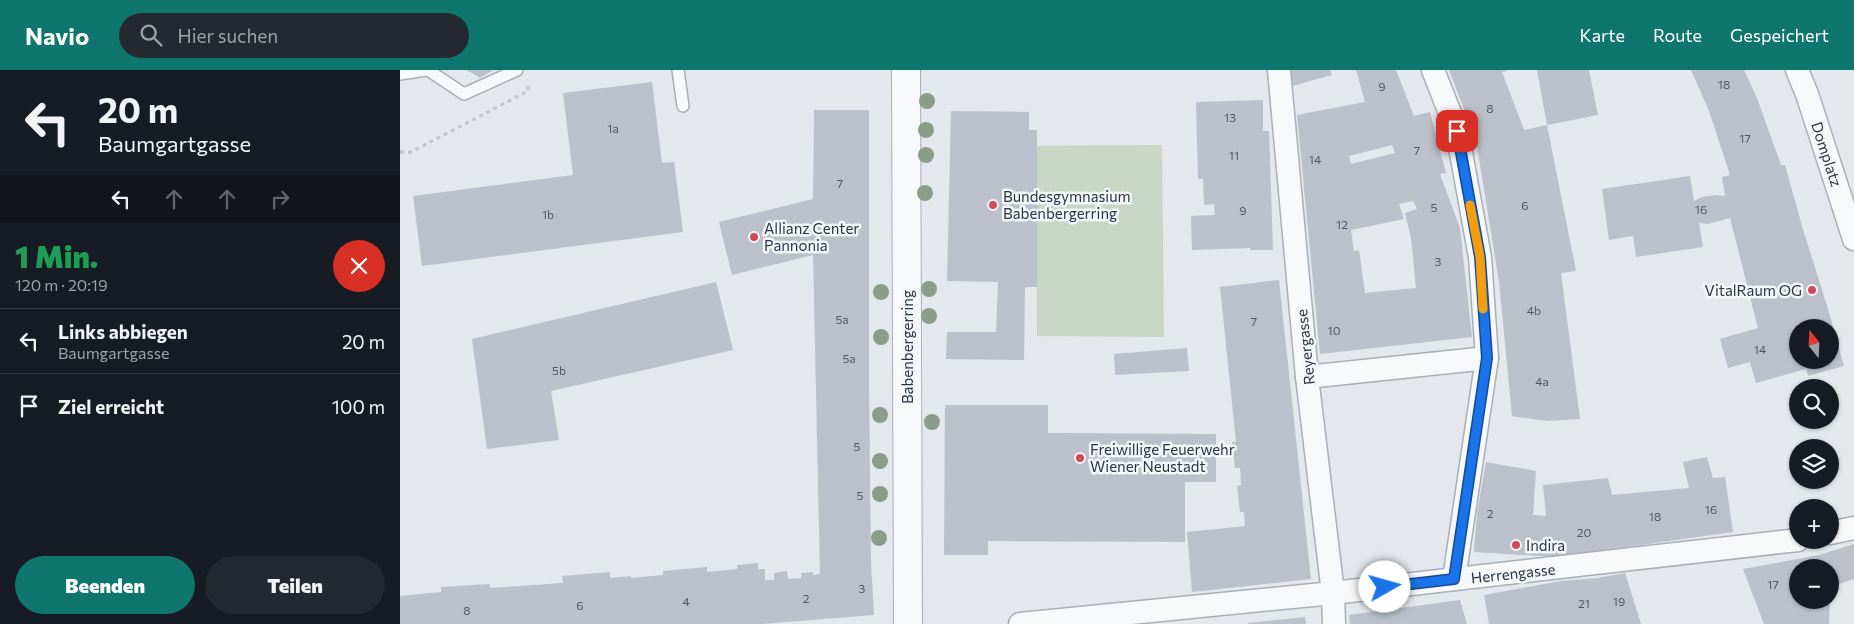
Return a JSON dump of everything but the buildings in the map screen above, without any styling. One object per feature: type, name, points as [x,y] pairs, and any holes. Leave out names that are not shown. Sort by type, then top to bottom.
[{"type":"street","name":"Babenbergerring","points":[[906,70],[908,624]]},
{"type":"street","name":"Reyergasse","points":[[1279,70],[1307,377],[1333,593],[1334,624]]},
{"type":"street","points":[[1433,70],[1457,131],[1480,257],[1487,358],[1454,579]]},
{"type":"street","name":"Domplatz","points":[[1797,70],[1807,94],[1854,239]]},
{"type":"street","points":[[1307,377],[1487,358]]},
{"type":"street","points":[[1839,531],[1854,528]]},
{"type":"street","name":"Herrengasse","points":[[1020,624],[1201,616],[1333,593],[1789,541]]},
{"type":"lane","points":[[400,74],[427,70],[464,94],[517,70]]},
{"type":"lane","points":[[678,70],[683,106]]},
{"type":"path","points":[[400,152],[411,152],[528,91],[528,84]]},
{"type":"green space","points":[[1162,145],[1164,337],[1037,336],[1036,146]]},
{"type":"slow traffic","points":[[1470,205],[1480,257],[1483,309]]},
{"type":"place","name":"Bundesgymnasium Babenbergerring","points":[[993,205]]},
{"type":"place","name":"Allianz Center Pannonia","points":[[754,237]]},
{"type":"place","name":"VitalRaum OG","points":[[1812,290]]},
{"type":"place","name":"Freiwillige Feuerwehr Wiener Neustadt","points":[[1080,458]]},
{"type":"place","name":"Indira","points":[[1516,545]]},
{"type":"route","points":[[1385,587],[1454,579],[1487,358],[1480,257],[1457,131]]}]
